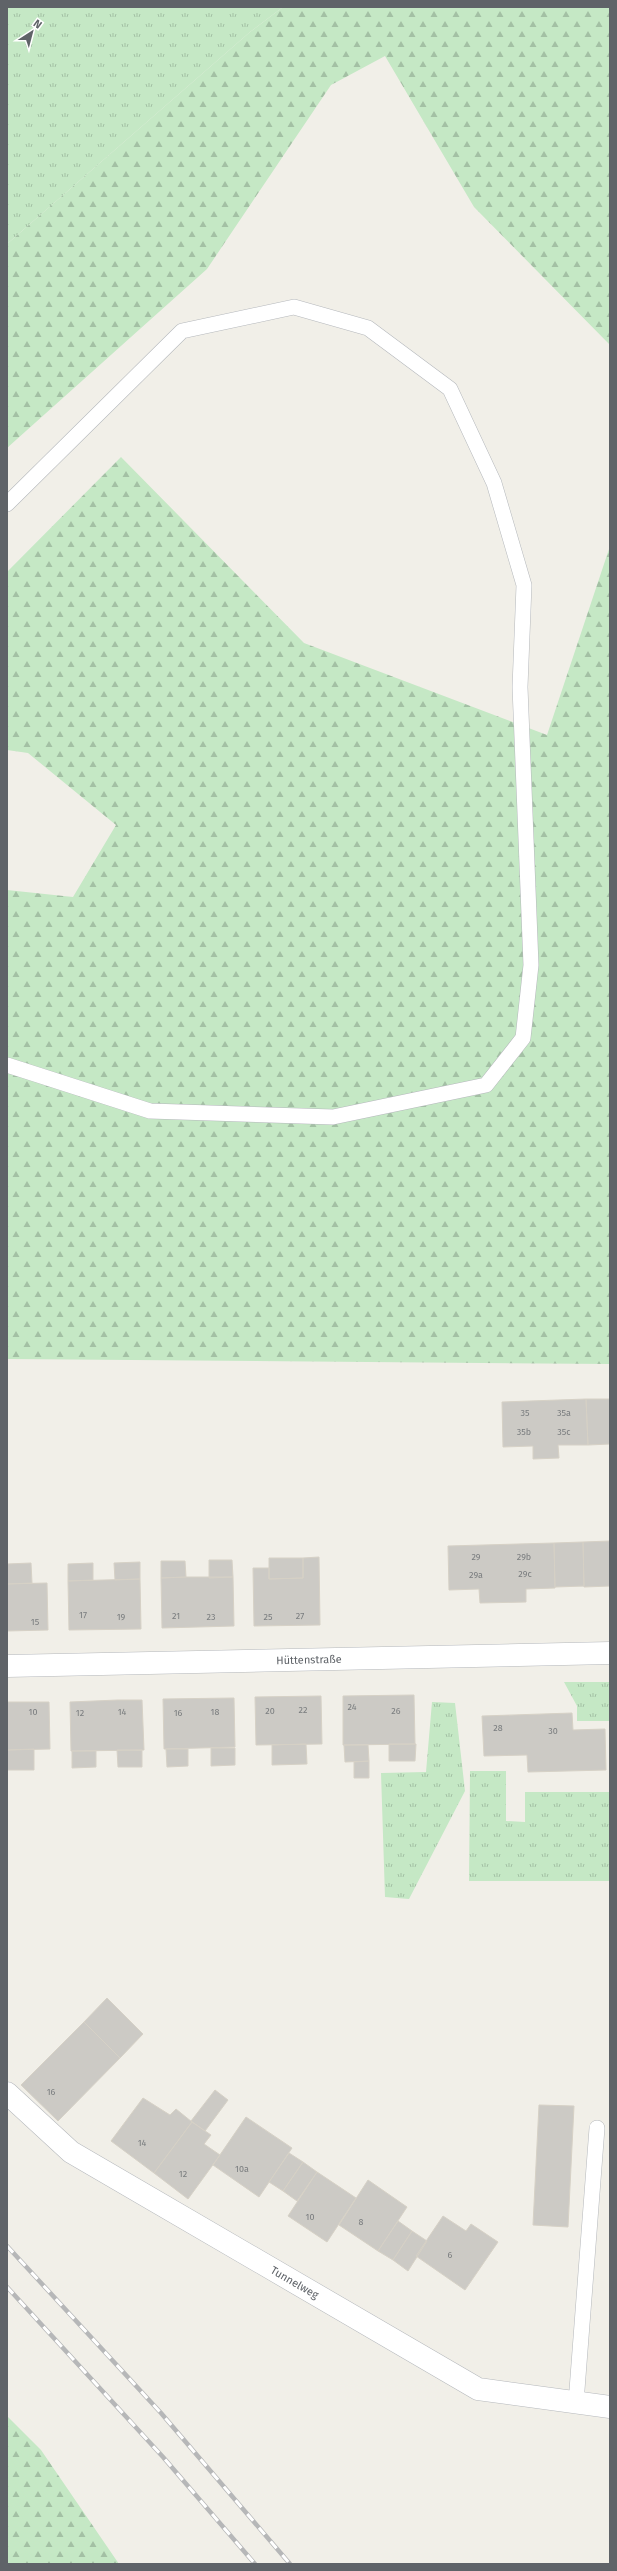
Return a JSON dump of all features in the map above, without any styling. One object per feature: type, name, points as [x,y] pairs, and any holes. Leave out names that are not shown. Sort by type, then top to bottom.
[{"type":"street","name":"Hüttenstraße","points":[[7,1666],[610,1653]]},
{"type":"street","name":"Tunnelweg","points":[[7,2093],[71,2152],[478,2389],[610,2407]]},
{"type":"lane","points":[[7,504],[182,331],[294,307],[368,328],[450,389],[494,484],[524,585],[520,687],[531,965],[523,1038],[486,1085],[333,1117],[150,1111],[7,1065]]},
{"type":"lane","points":[[576,2403],[596,2128]]},
{"type":"green space","points":[[7,7],[283,7],[250,32],[7,244]]},
{"type":"green space","points":[[283,7],[610,7],[610,345],[474,207],[385,56],[331,85],[207,269],[7,448],[7,244],[250,32]]},
{"type":"green space","points":[[121,457],[304,643],[547,735],[610,546],[610,1364],[7,1359],[7,890],[73,897],[116,825],[28,753],[7,750],[7,572]]},
{"type":"green space","points":[[564,1682],[610,1682],[610,1721],[577,1721],[577,1706]]},
{"type":"green space","points":[[432,1702],[455,1703],[465,1791],[409,1899],[385,1897],[381,1773],[426,1772]]},
{"type":"green space","points":[[470,1771],[506,1771],[506,1821],[525,1822],[525,1792],[610,1792],[610,1881],[469,1881]]},
{"type":"green space","points":[[7,2416],[41,2450],[119,2564],[7,2564]]},
{"type":"building","points":[[586,1399],[588,1445],[558,1445],[559,1458],[533,1459],[533,1446],[503,1447],[502,1402]]},
{"type":"building","points":[[586,1399],[610,1399],[610,1444],[588,1445]]},
{"type":"building","points":[[610,1541],[610,1586],[584,1587],[583,1542]]},
{"type":"building","points":[[583,1542],[584,1586],[555,1587],[554,1543]]},
{"type":"building","points":[[554,1543],[555,1588],[526,1589],[526,1602],[480,1603],[479,1589],[449,1590],[448,1546]]},
{"type":"building","points":[[319,1557],[320,1625],[254,1626],[253,1568],[269,1568],[269,1579],[303,1578],[303,1558]]},
{"type":"building","points":[[269,1558],[303,1558],[303,1578],[269,1579]]},
{"type":"building","points":[[209,1560],[232,1560],[233,1577],[209,1578]]},
{"type":"building","points":[[161,1561],[185,1561],[186,1577],[161,1578]]},
{"type":"building","points":[[140,1562],[140,1579],[115,1580],[114,1563]]},
{"type":"building","points":[[31,1563],[32,1583],[7,1584],[7,1564]]},
{"type":"building","points":[[93,1563],[93,1580],[68,1581],[68,1564]]},
{"type":"building","points":[[233,1577],[234,1626],[162,1628],[161,1578]]},
{"type":"building","points":[[140,1579],[141,1629],[69,1630],[68,1581]]},
{"type":"building","points":[[47,1583],[48,1630],[7,1631],[7,1584]]},
{"type":"building","points":[[414,1695],[415,1744],[343,1745],[343,1696]]},
{"type":"building","points":[[321,1696],[322,1744],[256,1745],[255,1697]]},
{"type":"building","points":[[234,1698],[235,1747],[164,1749],[163,1699]]},
{"type":"building","points":[[142,1700],[144,1750],[71,1751],[70,1702]]},
{"type":"building","points":[[7,1702],[49,1702],[50,1749],[7,1750]]},
{"type":"building","points":[[572,1713],[573,1730],[605,1729],[606,1770],[528,1772],[527,1755],[484,1756],[482,1716]]},
{"type":"building","points":[[306,1744],[307,1764],[272,1765],[272,1745]]},
{"type":"building","points":[[389,1744],[416,1744],[415,1761],[389,1761]]},
{"type":"building","points":[[344,1745],[368,1745],[369,1761],[345,1762]]},
{"type":"building","points":[[211,1748],[235,1748],[235,1765],[211,1766]]},
{"type":"building","points":[[34,1749],[34,1770],[7,1770],[7,1750]]},
{"type":"building","points":[[166,1749],[188,1749],[188,1766],[167,1767]]},
{"type":"building","points":[[117,1750],[142,1750],[142,1767],[118,1767]]},
{"type":"building","points":[[72,1751],[96,1751],[96,1767],[72,1768]]},
{"type":"building","points":[[369,1761],[369,1778],[354,1778],[354,1762]]},
{"type":"building","points":[[107,1998],[143,2034],[120,2058],[84,2022]]},
{"type":"building","points":[[84,2022],[120,2058],[58,2121],[21,2085]]},
{"type":"building","points":[[215,2090],[228,2100],[205,2131],[191,2121]]},
{"type":"building","points":[[143,2098],[170,2115],[176,2109],[192,2122],[154,2173],[111,2141]]},
{"type":"building","points":[[539,2105],[574,2106],[568,2227],[533,2225]]},
{"type":"building","points":[[246,2117],[292,2148],[259,2197],[213,2165]]},
{"type":"building","points":[[192,2122],[211,2135],[204,2144],[220,2155],[188,2199],[154,2173]]},
{"type":"building","points":[[289,2153],[303,2162],[283,2191],[269,2182]]},
{"type":"building","points":[[303,2162],[317,2172],[297,2201],[283,2191]]},
{"type":"building","points":[[317,2172],[356,2198],[327,2242],[288,2216]]},
{"type":"building","points":[[368,2180],[407,2207],[378,2251],[339,2225]]},
{"type":"building","points":[[443,2216],[466,2231],[471,2224],[498,2242],[465,2290],[416,2256]]},
{"type":"building","points":[[398,2221],[412,2231],[393,2260],[378,2251]]},
{"type":"building","points":[[412,2231],[427,2241],[408,2271],[393,2260]]},
{"type":"railway","points":[[7,2246],[161,2413],[290,2564]]},
{"type":"railway","points":[[7,2287],[163,2457],[255,2564]]}]
